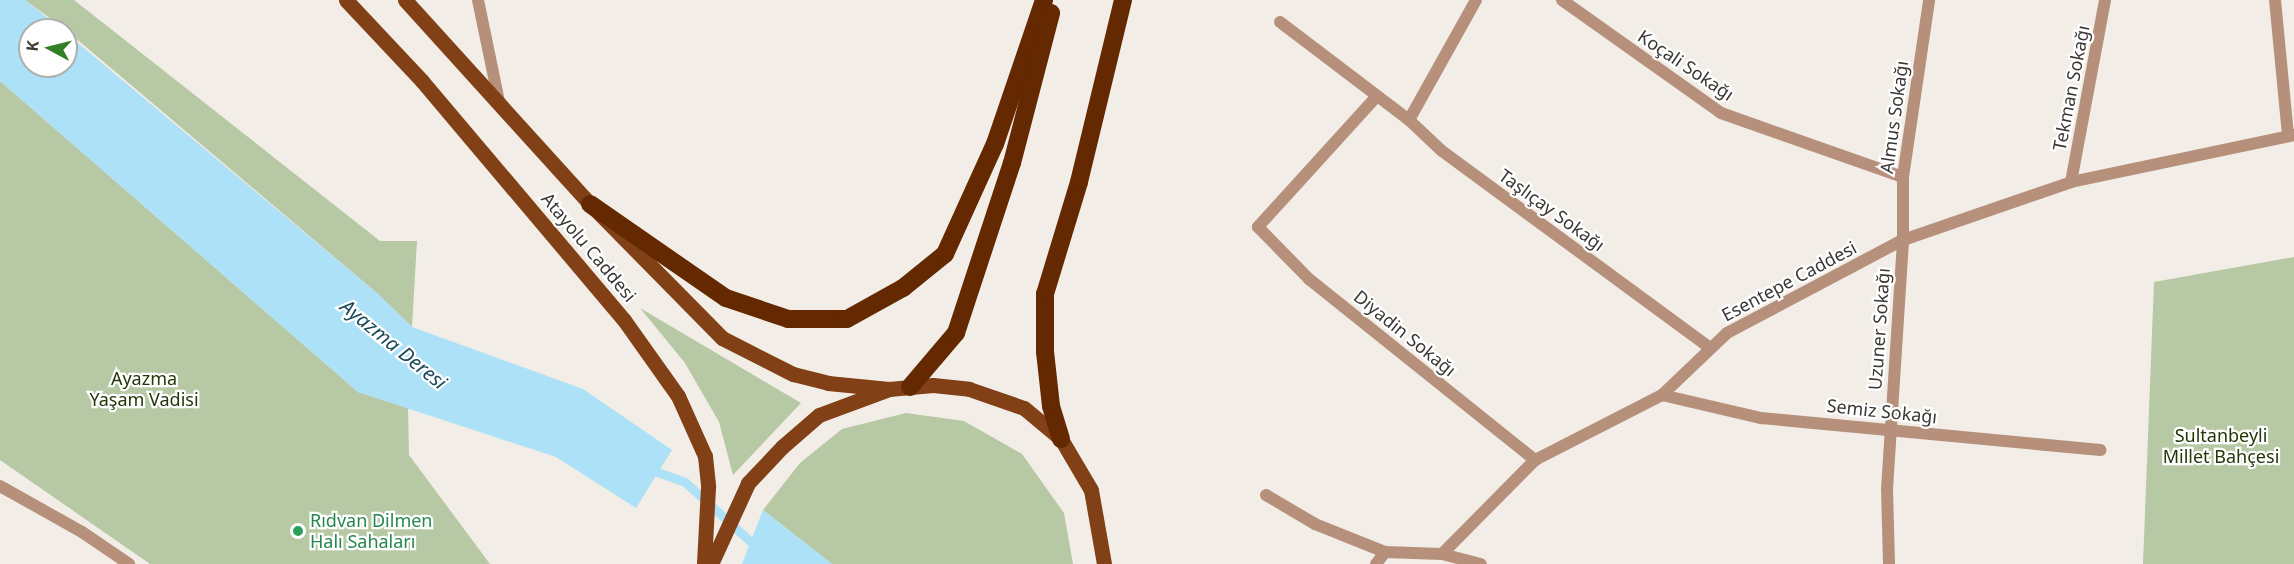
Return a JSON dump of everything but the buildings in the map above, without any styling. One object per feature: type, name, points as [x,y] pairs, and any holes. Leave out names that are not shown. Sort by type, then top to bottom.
[{"type":"highway","points":[[590,204],[726,298],[788,319],[847,319],[903,288],[945,254],[995,144],[1044,0]]},
{"type":"highway","points":[[910,387],[956,333],[1012,163],[1054,0]]},
{"type":"highway","points":[[1061,439],[1051,406],[1046,363],[1045,294],[1079,182],[1123,0]]},
{"type":"main road","name":"Atayolu Caddesi","points":[[346,0],[423,81],[624,320],[678,396],[705,456],[708,487],[704,564]]},
{"type":"main road","name":"Atayolu Caddesi","points":[[405,0],[590,204],[722,338],[794,374],[828,383],[889,389]]},
{"type":"main road","points":[[711,564],[748,483],[782,447],[819,415],[889,389],[910,387],[969,389],[1024,408],[1061,439],[1091,490],[1104,564]]},
{"type":"street","points":[[478,0],[499,101]]},
{"type":"street","points":[[1409,120],[1476,0]]},
{"type":"street","name":"Koçali Sokağı","points":[[1562,0],[1721,113],[1903,177]]},
{"type":"street","name":"Almus Sokağı","points":[[1903,240],[1903,177],[1929,0]]},
{"type":"street","name":"Tekman Sokağı","points":[[2071,182],[2105,0]]},
{"type":"street","points":[[2275,0],[2291,135]]},
{"type":"street","name":"Taşlıçay Sokağı","points":[[1280,22],[1409,120],[1442,151],[1710,348]]},
{"type":"street","name":"Diyadin Sokağı","points":[[1377,96],[1258,227],[1310,279],[1535,460]]},
{"type":"street","name":"Esentepe Caddesi","points":[[1442,554],[1535,460],[1662,395],[1726,333],[1903,240],[2071,182],[2291,135]]},
{"type":"street","name":"Uzuner Sokağı","points":[[1889,564],[1890,430],[1903,240]]},
{"type":"street","name":"Semiz Sokağı","points":[[1662,395],[1761,418],[2100,450]]},
{"type":"street","points":[[0,486],[82,532],[129,564]]},
{"type":"street","points":[[1266,495],[1315,524],[1384,552],[1442,554],[1481,564]]},
{"type":"street","points":[[1376,564],[1384,552]]},
{"type":"green space","points":[[25,0],[74,0],[380,241],[417,241],[412,327],[378,294],[78,40],[78,18],[50,18]]},
{"type":"green space","name":"Ayazma Yaşam Vadisi","points":[[0,81],[358,392],[408,408],[409,455],[490,564],[150,564],[0,460]]},
{"type":"green space","name":"Sultanbeyli Millet Bahçesi","points":[[2294,257],[2294,564],[2143,564],[2154,282]]},
{"type":"green space","points":[[640,308],[801,403],[733,475],[719,422],[685,363]]},
{"type":"green space","points":[[906,413],[964,421],[1022,454],[1064,513],[1073,564],[832,564],[763,510],[800,463],[842,429]]},
{"type":"water","points":[[0,0],[25,0],[48,18],[18,18],[18,78],[78,78],[78,43],[378,294],[412,327],[583,389],[672,450],[636,508],[556,457],[358,392],[0,81]]},
{"type":"water","points":[[763,510],[832,564],[742,564]]},
{"type":"waterway","name":"Ayazma Deresi","points":[[646,468],[685,482],[775,564]]},
{"type":"place","name":"Rıdvan Dilmen Halı Sahaları","points":[[298,531]]}]
